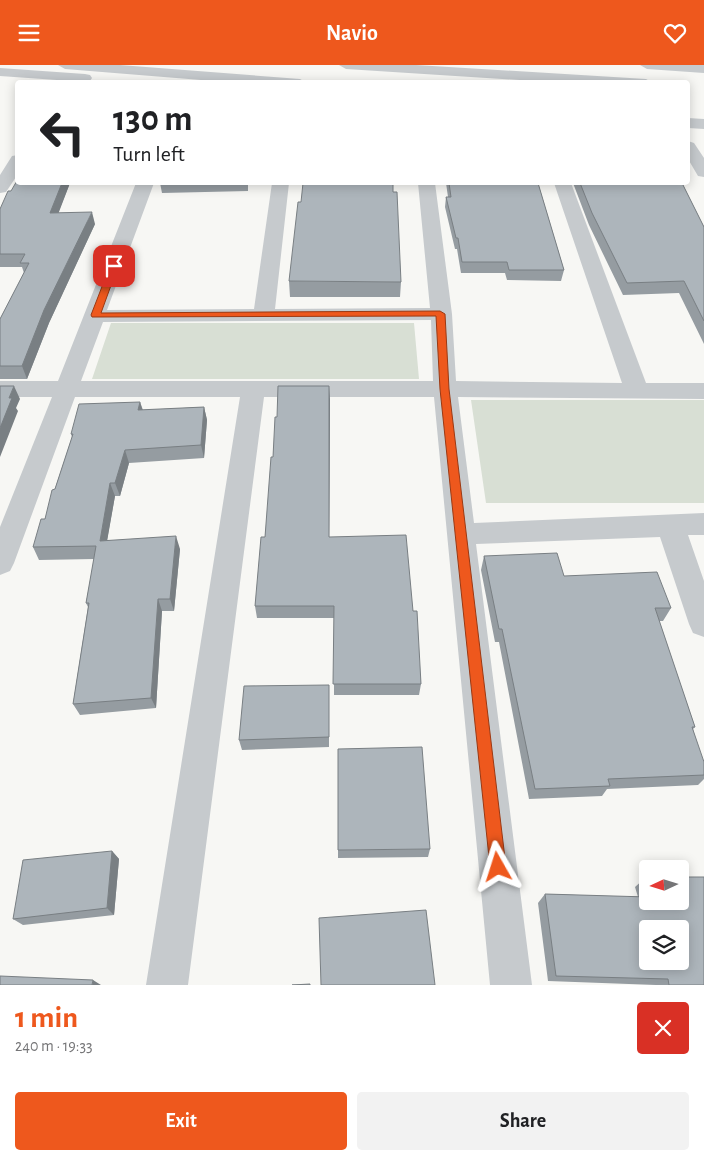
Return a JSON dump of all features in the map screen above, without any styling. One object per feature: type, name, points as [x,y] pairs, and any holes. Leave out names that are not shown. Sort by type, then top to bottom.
[{"type":"street","points":[[65,65],[261,80]]},
{"type":"street","points":[[346,65],[599,80]]},
{"type":"street","points":[[647,65],[704,69]]},
{"type":"street","points":[[0,72],[106,80]]},
{"type":"street","points":[[690,110],[704,111]]},
{"type":"street","points":[[690,123],[704,124]]},
{"type":"street","points":[[692,149],[704,172]]},
{"type":"street","points":[[0,189],[15,165]]},
{"type":"street","points":[[0,563],[144,185]]},
{"type":"street","points":[[264,315],[280,185]]},
{"type":"street","points":[[426,185],[440,314],[445,389],[511,985]]},
{"type":"street","points":[[564,185],[637,391]]},
{"type":"street","points":[[95,315],[440,314]]},
{"type":"street","points":[[0,389],[704,391]]},
{"type":"street","points":[[167,985],[254,389]]},
{"type":"street","points":[[670,524],[704,624]]},
{"type":"street","points":[[462,534],[704,524]]},
{"type":"shaded area","points":[[111,323],[414,323],[419,379],[92,379]]},
{"type":"shaded area","points":[[471,400],[704,400],[704,503],[486,503]]},
{"type":"building","points":[[15,184],[61,185],[50,213],[92,212],[44,310],[22,366],[0,366],[0,319],[29,263],[20,263],[25,254],[0,254],[0,209],[8,191],[11,191]]},
{"type":"building","points":[[303,185],[393,185],[393,192],[397,192],[401,282],[289,281],[298,202],[301,202]]},
{"type":"building","points":[[449,185],[539,185],[564,270],[509,270],[507,262],[462,262],[458,238],[456,238],[446,197],[451,197]]},
{"type":"building","points":[[581,185],[683,185],[704,227],[704,321],[684,281],[627,283],[592,213]]},
{"type":"building","points":[[0,386],[14,386],[9,398],[12,398],[0,428]]},
{"type":"building","points":[[278,386],[329,386],[329,537],[406,535],[413,611],[417,611],[421,684],[333,684],[334,606],[255,606],[261,537],[265,537],[275,417],[277,417]]},
{"type":"building","points":[[140,402],[138,410],[204,407],[201,445],[125,450],[115,483],[110,483],[100,541],[176,536],[170,599],[158,599],[151,698],[73,704],[89,603],[86,603],[96,546],[33,547],[41,519],[45,519],[52,490],[55,489],[73,434],[71,434],[79,404]]},
{"type":"building","points":[[557,553],[564,576],[657,572],[671,608],[655,608],[695,727],[692,727],[704,762],[704,775],[608,779],[610,786],[535,789],[502,629],[499,629],[484,556]]},
{"type":"building","points":[[329,685],[329,737],[239,740],[244,686]]},
{"type":"building","points":[[422,747],[430,849],[338,850],[338,749]]},
{"type":"building","points":[[112,851],[107,908],[13,919],[23,860]]},
{"type":"building","points":[[689,877],[704,877],[704,985],[669,985],[668,979],[556,976],[545,894],[639,897],[639,910],[689,910]]},
{"type":"building","points":[[426,910],[435,985],[321,985],[319,918]]},
{"type":"building","points":[[0,976],[93,980],[92,985],[0,985]]},
{"type":"route","points":[[114,266],[95,315],[440,314],[445,389],[498,867]]}]
